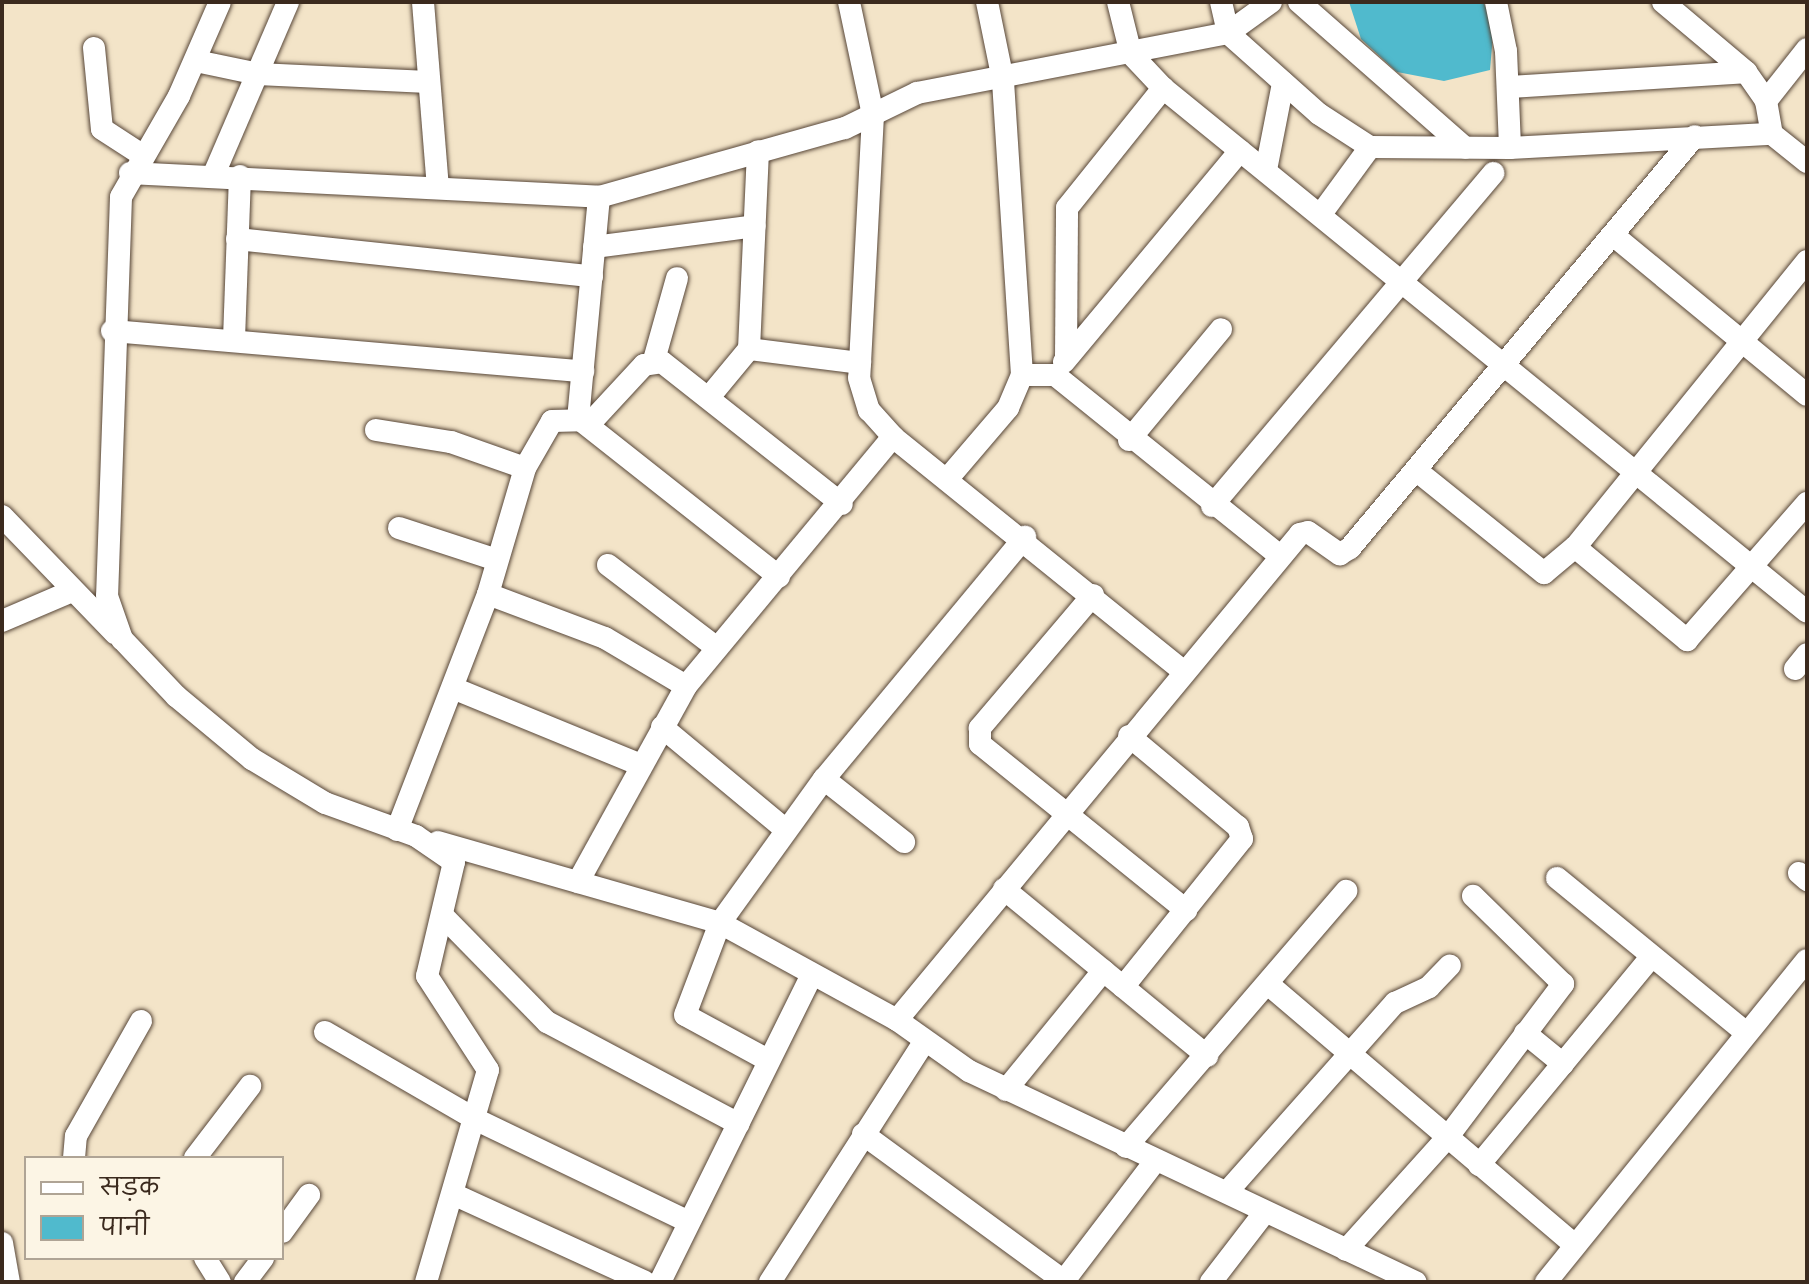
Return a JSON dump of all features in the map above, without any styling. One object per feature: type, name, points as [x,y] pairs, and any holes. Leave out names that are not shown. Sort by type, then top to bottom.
[{"type":"street","points":[[122,639],[107,596],[112,331],[119,210],[136,164],[196,61],[220,2]]},
{"type":"street","points":[[214,174],[288,2]]},
{"type":"street","points":[[423,2],[438,187]]},
{"type":"street","points":[[849,2],[873,115],[860,363],[862,394],[893,437],[1025,537],[1183,671]]},
{"type":"street","points":[[949,477],[1008,408],[1022,375],[1003,80],[987,2]]},
{"type":"street","points":[[1118,2],[1131,54],[1163,88],[1807,612]]},
{"type":"street","points":[[1221,2],[1228,33],[1283,83],[1370,147],[1510,148],[1772,134],[1807,162]]},
{"type":"street","points":[[94,48],[102,129],[136,164],[240,176],[599,197],[873,115],[900,97],[1003,80],[1228,33],[1271,2]]},
{"type":"street","points":[[1299,2],[1465,148]]},
{"type":"street","points":[[1496,2],[1509,87],[1510,148]]},
{"type":"street","points":[[1663,2],[1746,72],[1766,101],[1772,134]]},
{"type":"street","points":[[1766,101],[1807,49]]},
{"type":"street","points":[[196,61],[258,74],[428,82]]},
{"type":"street","points":[[1509,87],[1746,72]]},
{"type":"street","points":[[1266,170],[1283,83]]},
{"type":"street","points":[[1163,88],[1067,208],[1060,367],[1129,440],[1280,556]]},
{"type":"street","points":[[897,1020],[1280,556],[1304,532],[1344,553],[1417,471],[1695,136]]},
{"type":"street","points":[[1321,214],[1370,147]]},
{"type":"street","points":[[710,396],[749,349],[758,151]]},
{"type":"street","points":[[1022,375],[1060,367],[1240,151]]},
{"type":"street","points":[[1212,506],[1493,173]]},
{"type":"street","points":[[234,339],[240,176]]},
{"type":"street","points":[[578,418],[599,197]]},
{"type":"street","points":[[594,247],[755,226]]},
{"type":"street","points":[[1613,235],[1807,395]]},
{"type":"street","points":[[237,239],[592,276]]},
{"type":"street","points":[[1417,471],[1544,573],[1575,547],[1634,470],[1807,261]]},
{"type":"street","points":[[407,833],[453,688],[488,594],[525,468],[552,421],[601,415],[654,360],[677,278]]},
{"type":"street","points":[[1129,440],[1221,329]]},
{"type":"street","points":[[112,331],[583,371]]},
{"type":"street","points":[[749,349],[860,363]]},
{"type":"street","points":[[654,360],[710,396],[842,504]]},
{"type":"street","points":[[578,418],[779,577]]},
{"type":"street","points":[[376,430],[451,442],[525,468]]},
{"type":"street","points":[[578,882],[686,686],[842,504],[893,437]]},
{"type":"street","points":[[1575,547],[1687,640],[1754,568],[1807,503]]},
{"type":"street","points":[[2,516],[70,592],[122,639],[176,696],[252,759],[325,803],[407,833],[720,923],[811,976],[897,1020],[924,1042],[1006,1090],[1416,1282]]},
{"type":"street","points":[[399,528],[497,560]]},
{"type":"street","points":[[766,1059],[685,1015],[720,923],[824,779],[1025,537]]},
{"type":"street","points":[[608,565],[717,648]]},
{"type":"street","points":[[2,621],[70,592]]},
{"type":"street","points":[[488,594],[605,638],[686,686]]},
{"type":"street","points":[[1093,595],[978,737],[1186,910]]},
{"type":"street","points":[[453,688],[641,765]]},
{"type":"street","points":[[662,727],[786,830]]},
{"type":"street","points":[[1123,987],[1186,910],[1242,833],[1129,736]]},
{"type":"street","points":[[824,779],[904,842]]},
{"type":"street","points":[[407,833],[454,862],[444,917],[427,976],[488,1070],[477,1120],[426,1282]]},
{"type":"street","points":[[1557,878],[1744,1031]]},
{"type":"street","points":[[1004,889],[1207,1056]]},
{"type":"street","points":[[1126,1147],[1346,891]]},
{"type":"street","points":[[1346,1250],[1447,1138],[1562,981],[1473,896]]},
{"type":"street","points":[[444,917],[547,1022],[739,1124]]},
{"type":"street","points":[[1479,1165],[1651,957]]},
{"type":"street","points":[[1546,1282],[1744,1031],[1807,960]]},
{"type":"street","points":[[1227,1192],[1352,1057],[1395,1003],[1429,987],[1450,965]]},
{"type":"street","points":[[1006,1090],[1103,971]]},
{"type":"street","points":[[660,1282],[739,1124],[766,1059],[811,976]]},
{"type":"street","points":[[1268,984],[1575,1245]]},
{"type":"street","points":[[74,1156],[76,1136],[141,1021]]},
{"type":"street","points":[[325,1032],[477,1120],[689,1222]]},
{"type":"street","points":[[1525,1033],[1563,1064]]},
{"type":"street","points":[[770,1282],[924,1042]]},
{"type":"street","points":[[197,1156],[250,1086]]},
{"type":"street","points":[[863,1134],[1064,1282],[1156,1160]]},
{"type":"street","points":[[453,1194],[645,1282]]},
{"type":"street","points":[[284,1229],[309,1195]]},
{"type":"street","points":[[1216,1280],[1265,1212]]},
{"type":"street","points":[[2,1243],[9,1282]]},
{"type":"street","points":[[206,1260],[220,1282]]},
{"type":"street","points":[[245,1282],[262,1260]]},
{"type":"water","points":[[1349,2],[1483,2],[1494,23],[1490,70],[1444,81],[1397,72],[1361,39]]}]
